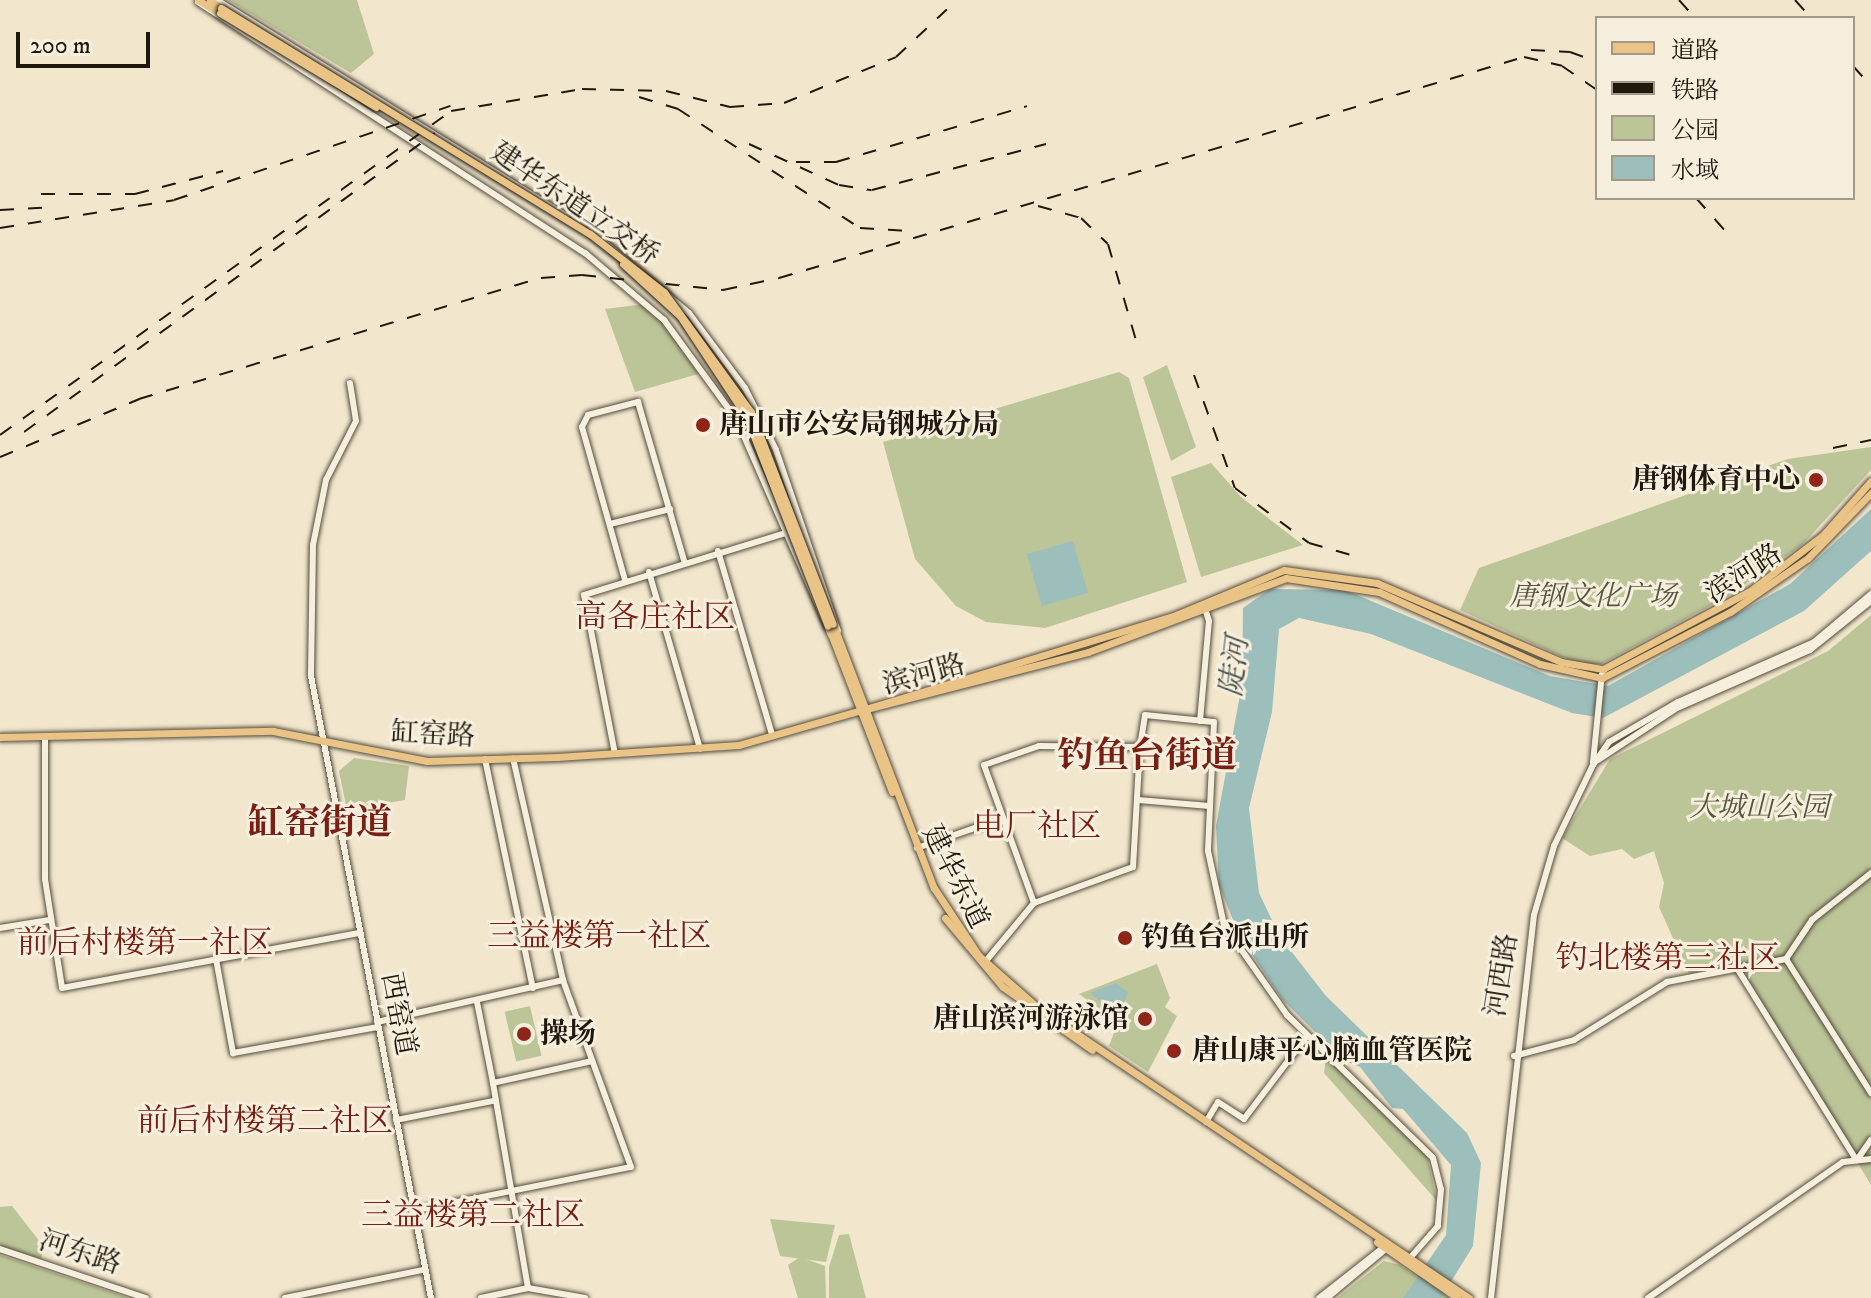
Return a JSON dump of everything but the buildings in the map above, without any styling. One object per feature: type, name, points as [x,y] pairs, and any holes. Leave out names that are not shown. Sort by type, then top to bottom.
[{"type":"main road","points":[[197,0],[219,7]]},
{"type":"main road","points":[[210,0],[219,7]]},
{"type":"main road","name":"建华东道立交桥","points":[[219,7],[586,237],[656,292],[746,416],[831,625]]},
{"type":"main road","name":"滨河路","points":[[1204,606],[1264,575],[1321,571],[1377,583],[1561,662],[1603,669],[1750,591],[1823,535],[1871,481]]},
{"type":"main road","name":"滨河路","points":[[866,709],[1085,644],[1286,578],[1351,583],[1540,664],[1602,681],[1756,594],[1827,542],[1871,493]]},
{"type":"main road","name":"建华东道","points":[[831,625],[866,709],[917,848],[944,907],[985,962],[1037,1007],[1387,1247]]},
{"type":"main road","name":"建华东道","points":[[866,709],[927,883],[988,973],[1463,1297]]},
{"type":"main road","name":"缸窑路","points":[[0,737],[273,731],[323,737],[427,761],[513,759],[700,749],[772,735],[866,709]]},
{"type":"street","points":[[197,0],[635,292],[691,349],[723,396],[836,636]]},
{"type":"street","points":[[219,7],[591,231],[689,313],[764,422],[836,636]]},
{"type":"street","name":"西窑道","points":[[350,383],[356,421],[326,480],[313,545],[311,676],[427,1296]]},
{"type":"street","points":[[625,580],[582,427],[588,415],[638,402],[684,560]]},
{"type":"street","points":[[610,524],[670,509]]},
{"type":"street","points":[[615,754],[584,595],[684,560],[786,533]]},
{"type":"street","points":[[718,551],[772,735]]},
{"type":"street","points":[[649,572],[700,749]]},
{"type":"street","name":"河西路","points":[[1491,1298],[1514,1056],[1546,865],[1593,765],[1609,742],[1678,702],[1814,642],[1871,594]]},
{"type":"street","points":[[1593,765],[1677,708],[1810,650],[1871,601]]},
{"type":"street","points":[[1200,721],[1204,606]]},
{"type":"street","points":[[1593,765],[1603,669]]},
{"type":"street","points":[[985,962],[1034,903],[1133,867],[1140,747],[1145,715],[1214,722],[1210,875],[1224,925],[1270,996],[1437,1166],[1438,1226],[1413,1262]]},
{"type":"street","points":[[45,736],[49,920],[62,988],[359,933]]},
{"type":"street","points":[[1034,903],[984,765],[1039,746],[1140,747]]},
{"type":"street","points":[[485,759],[533,988]]},
{"type":"street","points":[[412,1211],[631,1167],[563,980],[513,759]]},
{"type":"street","points":[[1138,800],[1210,806]]},
{"type":"street","points":[[917,848],[1003,818]]},
{"type":"street","points":[[1514,1056],[1574,1040],[1667,982],[1735,965],[1786,959],[1812,920],[1871,873]]},
{"type":"street","points":[[0,928],[49,920]]},
{"type":"street","points":[[216,959],[233,1053],[477,1002],[563,980]]},
{"type":"street","points":[[1786,959],[1871,1093]]},
{"type":"street","points":[[1735,965],[1857,1157],[1871,1159]]},
{"type":"street","points":[[477,1002],[528,1288]]},
{"type":"street","points":[[1206,1122],[1218,1102],[1244,1119],[1307,1036]]},
{"type":"street","points":[[493,1083],[592,1061]]},
{"type":"street","points":[[396,1120],[493,1101]]},
{"type":"street","points":[[1648,1298],[1857,1157],[1871,1140]]},
{"type":"street","points":[[1319,1298],[1387,1247]]},
{"type":"street","points":[[1327,1298],[1387,1247]]},
{"type":"street","name":"河东路","points":[[0,1249],[146,1298]]},
{"type":"street","points":[[285,1298],[423,1270]]},
{"type":"street","points":[[481,1298],[528,1288],[585,1298]]},
{"type":"green space","points":[[228,0],[357,0],[374,54],[351,73]]},
{"type":"green space","points":[[645,304],[705,372],[635,392],[605,309]]},
{"type":"green space","points":[[1167,365],[1196,447],[1171,461],[1143,377]]},
{"type":"green space","points":[[1119,372],[1129,378],[1187,582],[1045,628],[986,622],[956,606],[915,559],[883,442]]},
{"type":"green space","name":"唐钢文化广场","points":[[1871,447],[1871,470],[1802,545],[1728,596],[1601,664],[1578,664],[1460,610],[1479,568],[1788,459]]},
{"type":"green space","points":[[1211,463],[1241,497],[1303,545],[1201,577],[1171,477]]},
{"type":"green space","name":"大城山公园","points":[[1871,615],[1871,1185],[1737,961],[1689,974],[1659,907],[1664,883],[1654,851],[1634,859],[1622,849],[1590,856],[1562,838],[1610,759],[1828,651]]},
{"type":"green space","points":[[354,758],[409,766],[405,800],[347,810],[339,771]]},
{"type":"green space","name":"唐山滨河游泳馆","points":[[1157,964],[1170,998],[1165,1007],[1177,1016],[1148,1072],[1109,1046],[1118,1022],[1079,994]]},
{"type":"green space","name":"操场","points":[[530,1006],[541,1056],[516,1062],[505,1012]]},
{"type":"green space","points":[[1326,1057],[1427,1155],[1437,1201],[1324,1073]]},
{"type":"green space","points":[[12,1206],[44,1247],[41,1259],[0,1246],[0,1207]]},
{"type":"green space","points":[[770,1219],[835,1225],[826,1262],[780,1256]]},
{"type":"green space","points":[[849,1234],[866,1298],[829,1298],[829,1267],[839,1235]]},
{"type":"green space","points":[[0,1255],[128,1298],[0,1298]]},
{"type":"green space","points":[[800,1257],[825,1266],[826,1298],[798,1298],[788,1265]]},
{"type":"green space","points":[[1384,1261],[1400,1265],[1450,1298],[1337,1298]]},
{"type":"water","points":[[1871,509],[1871,551],[1804,611],[1603,718],[1572,713],[1371,634],[1299,618],[1279,629],[1272,712],[1249,808],[1259,893],[1280,937],[1326,996],[1467,1133],[1481,1163],[1473,1246],[1441,1298],[1403,1298],[1446,1235],[1451,1165],[1403,1109],[1392,1108],[1360,1067],[1343,1060],[1282,999],[1239,935],[1219,885],[1216,826],[1242,684],[1243,608],[1270,589],[1345,590],[1550,676],[1608,686],[1790,584]]},
{"type":"water","points":[[1073,541],[1088,593],[1042,606],[1027,554]]},
{"type":"water","points":[[1116,983],[1128,992],[1119,1015],[1090,993]]},
{"type":"railway","points":[[0,435],[451,111],[582,89],[666,91],[730,107],[784,103],[896,57],[957,0]]},
{"type":"railway","points":[[1679,0],[1693,16]]},
{"type":"railway","points":[[1795,0],[1809,16]]},
{"type":"railway","points":[[1531,50],[1570,52],[1595,61]]},
{"type":"railway","points":[[0,457],[139,399],[541,278],[582,275],[723,290],[779,278],[1524,57],[1562,66],[1595,89]]},
{"type":"railway","points":[[1855,68],[1871,86]]},
{"type":"railway","points":[[639,97],[678,109],[860,228],[909,231]]},
{"type":"railway","points":[[0,228],[174,200],[450,106]]},
{"type":"railway","points":[[796,162],[836,162],[1027,106]]},
{"type":"railway","points":[[24,432],[435,133]]},
{"type":"railway","points":[[749,144],[839,185],[872,190],[1046,144]]},
{"type":"railway","points":[[41,194],[135,194],[223,171]]},
{"type":"railway","points":[[1698,200],[1728,234]]},
{"type":"railway","points":[[1038,206],[1081,218],[1108,244],[1139,351]]},
{"type":"railway","points":[[0,210],[56,207]]},
{"type":"railway","points":[[1194,375],[1235,488],[1309,543],[1358,557]]},
{"type":"railway","points":[[1833,448],[1871,440]]},
{"type":"place","name":"唐山市公安局钢城分局","points":[[703,425]]},
{"type":"place","name":"唐钢体育中心","points":[[1816,480]]},
{"type":"place","name":"钓鱼台派出所","points":[[1125,938]]},
{"type":"place","name":"唐山滨河游泳馆","points":[[1145,1019]]},
{"type":"place","name":"操场","points":[[524,1034]]},
{"type":"place","name":"唐山康平心脑血管医院","points":[[1174,1051]]},
{"type":"district","name":"高各庄社区","points":[[655,618]]},
{"type":"district","name":"钓鱼台街道","points":[[1147,757]]},
{"type":"district","name":"缸窑街道","points":[[320,824]]},
{"type":"district","name":"电厂社区","points":[[1037,827]]},
{"type":"district","name":"三益楼第一社区","points":[[599,937]]},
{"type":"district","name":"前后村楼第一社区","points":[[145,944]]},
{"type":"district","name":"钓北楼第三社区","points":[[1668,959]]},
{"type":"district","name":"前后村楼第二社区","points":[[265,1122]]},
{"type":"district","name":"三益楼第二社区","points":[[473,1216]]},
{"type":"water label","name":"陡河","points":[[1236,667]]}]
